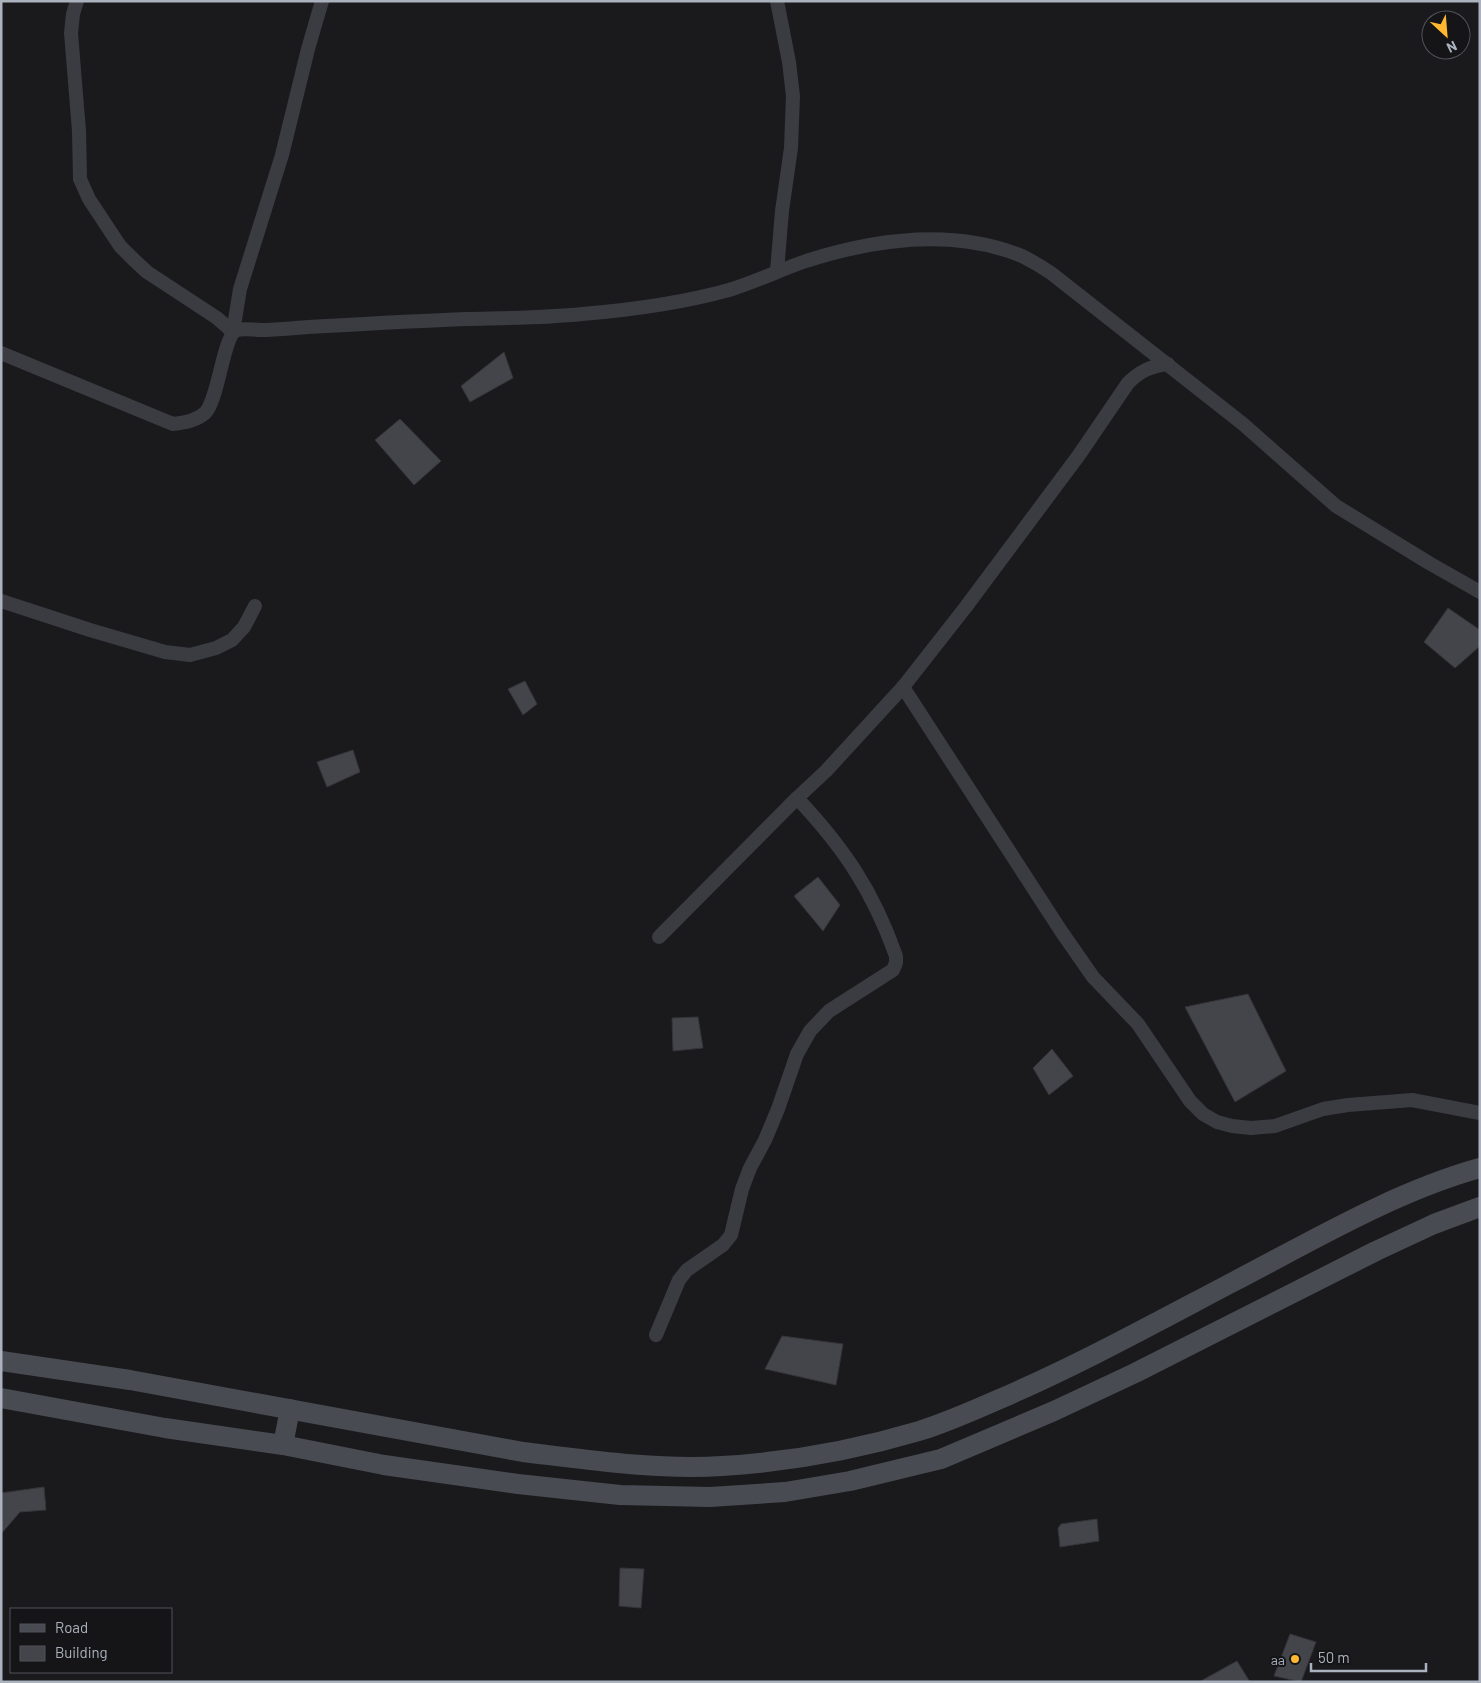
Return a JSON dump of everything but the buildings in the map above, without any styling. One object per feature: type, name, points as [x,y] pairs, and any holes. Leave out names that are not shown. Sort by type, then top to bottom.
[{"type":"main road","points":[[1,1361],[130,1380],[523,1452],[654,1467],[721,1466],[794,1459],[870,1444],[929,1428],[1022,1390],[1392,1201],[1451,1176],[1480,1168]]},
{"type":"main road","points":[[1,1398],[165,1428],[283,1445],[384,1465],[518,1484],[620,1495],[710,1497],[784,1492],[850,1481],[941,1459],[1054,1412],[1376,1251],[1434,1224],[1480,1207]]},
{"type":"main road","points":[[283,1445],[290,1409]]},
{"type":"street","points":[[77,1],[73,14],[71,33],[79,131],[80,179],[89,199],[120,246],[147,272],[217,318],[233,332]]},
{"type":"street","points":[[1,353],[174,424],[200,417],[207,411],[222,368],[229,338],[233,332],[240,289],[282,155],[303,68],[322,1]]},
{"type":"street","points":[[777,1],[794,96],[791,148],[782,211],[777,271]]},
{"type":"street","points":[[233,332],[240,329],[529,318],[584,314],[702,296],[736,287],[777,271],[837,252],[884,242],[936,238],[980,244],[1024,257],[1051,273],[1243,424],[1336,506],[1480,592]]},
{"type":"street","points":[[659,937],[826,771],[903,687],[965,608],[1079,455],[1128,383],[1147,368],[1168,364]]},
{"type":"street","points":[[1,601],[165,652],[190,655],[216,648],[232,640],[244,627],[256,606]]},
{"type":"street","points":[[903,687],[1061,932],[1093,977],[1138,1024],[1190,1101],[1202,1114],[1217,1122],[1251,1128],[1275,1126],[1323,1109],[1412,1100],[1480,1113]]},
{"type":"street","points":[[656,1335],[679,1280],[687,1270],[723,1245],[731,1235],[742,1189],[750,1168],[772,1124],[797,1054],[810,1031],[829,1011],[893,970],[896,963],[896,956],[877,908],[858,874],[838,845],[797,798]]},
{"type":"place","name":"aa","points":[[1295,1659]]}]
